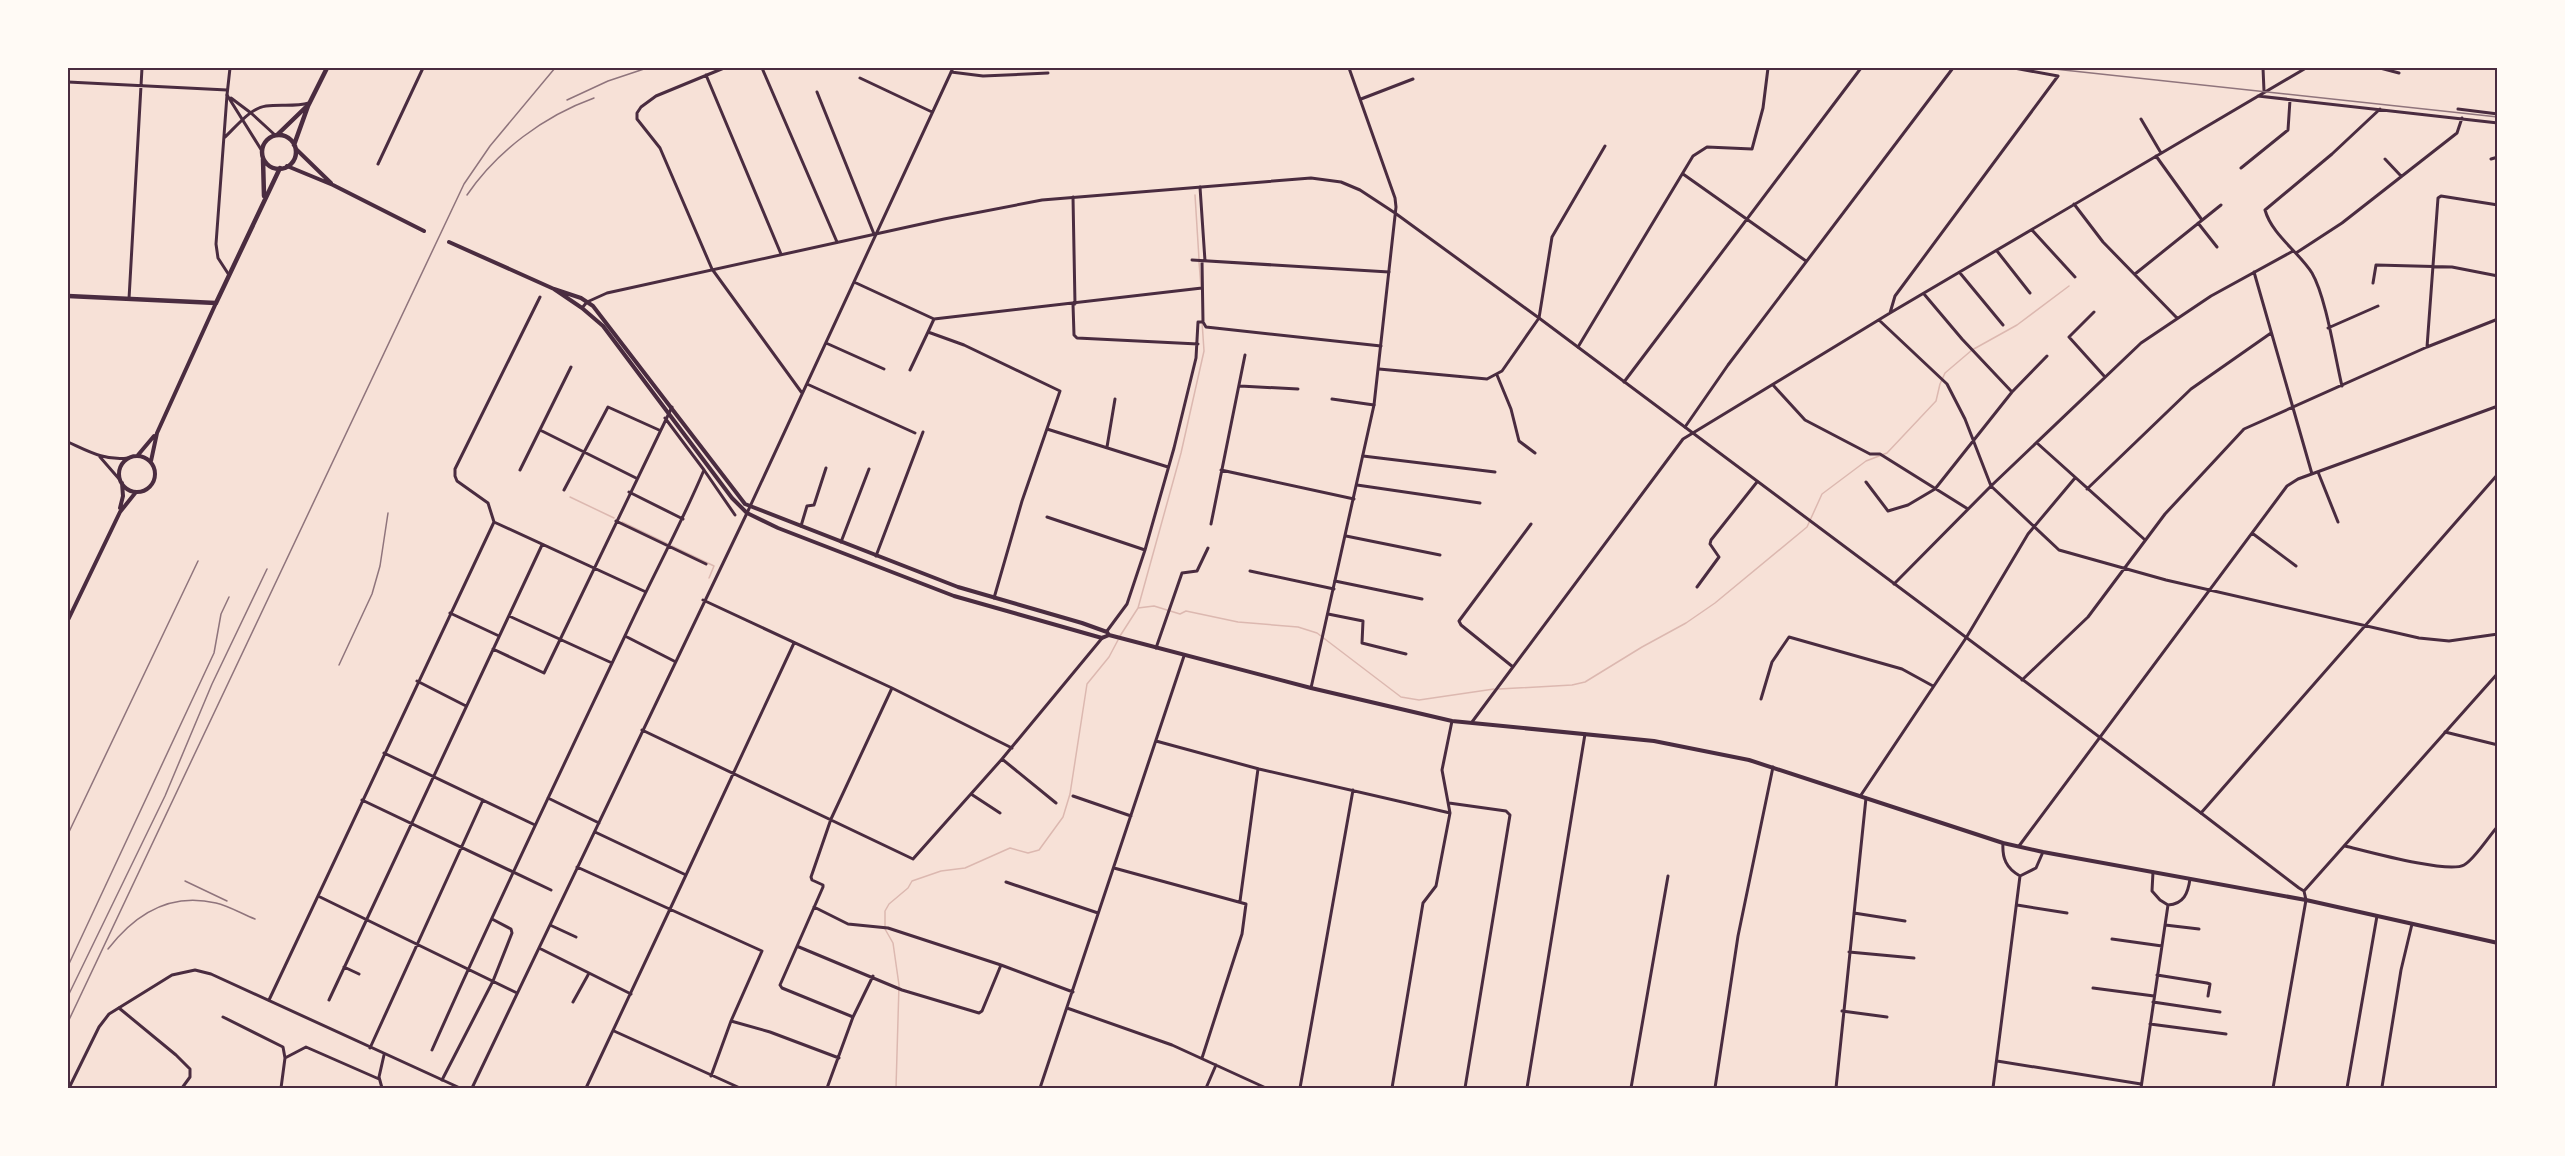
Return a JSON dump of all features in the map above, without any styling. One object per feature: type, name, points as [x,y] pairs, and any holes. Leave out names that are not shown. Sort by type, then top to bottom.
[{"type":"highway","points":[[263,153],[269,165],[280,168],[287,166],[294,159],[295,147],[308,105],[326,69]]},
{"type":"highway","points":[[264,199],[263,153],[266,141],[276,135],[308,105]]},
{"type":"highway","points":[[276,135],[287,137],[295,147]]},
{"type":"highway","points":[[68,296],[216,303],[280,168]]},
{"type":"main road","points":[[295,147],[333,185]]},
{"type":"main road","points":[[287,166],[333,185],[424,231]]},
{"type":"main road","points":[[449,242],[554,290],[587,302],[601,315],[736,495],[750,507],[958,587],[1121,639],[1311,688],[1452,721],[1654,741],[1723,754],[1773,767],[2003,843],[2306,900],[2498,943]]},
{"type":"main road","points":[[554,290],[582,308],[603,326],[732,498],[747,513],[778,528],[954,596],[1102,638],[1110,634]]},
{"type":"main road","points":[[121,481],[127,488],[136,492],[146,490],[153,483],[156,472],[151,461],[157,434],[216,303]]},
{"type":"main road","points":[[120,512],[123,496],[120,469],[128,458],[138,455],[157,434]]},
{"type":"main road","points":[[138,455],[151,461]]},
{"type":"main road","points":[[68,620],[120,512],[136,492]]},
{"type":"main road","points":[[954,596],[958,587]]},
{"type":"street","points":[[129,299],[142,68]]},
{"type":"street","points":[[229,275],[218,258],[216,244],[230,68]]},
{"type":"street","points":[[378,164],[423,68]]},
{"type":"street","points":[[724,68],[656,96],[641,107],[637,115],[639,123],[649,131],[660,148],[712,269],[802,393]]},
{"type":"street","points":[[762,68],[837,242]]},
{"type":"street","points":[[1311,688],[1374,405],[1395,213],[1395,198],[1349,68]]},
{"type":"street","points":[[1578,347],[1693,156],[1707,147],[1752,149],[1763,108],[1768,68]]},
{"type":"street","points":[[1624,382],[1861,68]]},
{"type":"street","points":[[1684,427],[1806,261],[1953,68]]},
{"type":"street","points":[[1890,314],[1895,296],[2057,80],[2056,75],[2014,68]]},
{"type":"street","points":[[2263,68],[2264,91]]},
{"type":"street","points":[[1471,724],[1680,442],[1879,320],[2300,69],[2306,68]]},
{"type":"street","points":[[2380,68],[2398,73]]},
{"type":"street","points":[[472,1089],[750,507],[952,69],[984,76],[1048,73]]},
{"type":"street","points":[[706,75],[781,254]]},
{"type":"street","points":[[860,78],[932,112]]},
{"type":"street","points":[[1361,99],[1413,79]]},
{"type":"street","points":[[68,82],[228,90]]},
{"type":"street","points":[[817,92],[875,234]]},
{"type":"street","points":[[227,96],[276,135]]},
{"type":"street","points":[[227,96],[263,153]]},
{"type":"street","points":[[2256,96],[2498,123]]},
{"type":"street","points":[[2241,168],[2288,130],[2290,100]]},
{"type":"street","points":[[224,138],[251,113],[263,106],[308,105]]},
{"type":"street","points":[[2342,387],[2317,285],[2265,212],[2380,109]]},
{"type":"street","points":[[2457,110],[2498,114]]},
{"type":"street","points":[[1894,584],[1991,486],[2141,343],[2177,318],[2254,272],[2295,252],[2342,223],[2457,133],[2462,118]]},
{"type":"street","points":[[2141,119],[2161,153]]},
{"type":"street","points":[[1379,369],[1483,379],[1497,375],[1539,318],[1552,237],[1605,146]]},
{"type":"street","points":[[2156,156],[2217,247]]},
{"type":"street","points":[[2491,159],[2498,157]]},
{"type":"street","points":[[2385,159],[2401,176]]},
{"type":"street","points":[[1682,174],[1806,261]]},
{"type":"street","points":[[582,308],[587,302],[607,293],[1007,205],[1073,197],[1321,179],[1352,186],[1395,213],[1539,318],[2304,891],[2306,900],[2273,1089]]},
{"type":"street","points":[[1110,634],[1127,604],[1145,550],[1198,344],[1201,322],[1200,187]]},
{"type":"street","points":[[1073,197],[1074,335],[1077,338],[1198,344]]},
{"type":"street","points":[[2427,347],[2439,197],[2498,205]]},
{"type":"street","points":[[2074,204],[2103,242],[2177,318]]},
{"type":"street","points":[[2135,274],[2221,205]]},
{"type":"street","points":[[2032,230],[2075,277]]},
{"type":"street","points":[[1997,250],[2030,293]]},
{"type":"street","points":[[1199,260],[1389,272]]},
{"type":"street","points":[[2373,283],[2376,265],[2432,266],[2498,276]]},
{"type":"street","points":[[2254,272],[2312,474]]},
{"type":"street","points":[[1960,273],[2004,324]]},
{"type":"street","points":[[854,282],[934,319],[1200,288]]},
{"type":"street","points":[[1924,294],[1970,348],[2012,392]]},
{"type":"street","points":[[268,1000],[494,522],[488,503],[458,481],[455,469],[540,297]]},
{"type":"street","points":[[2328,328],[2378,306]]},
{"type":"street","points":[[2094,312],[2069,338],[2104,377]]},
{"type":"street","points":[[910,370],[934,319]]},
{"type":"street","points":[[2022,680],[2080,625],[2186,489],[2240,432],[2427,347],[2498,319]]},
{"type":"street","points":[[1879,320],[1943,379],[1957,401],[1991,486],[2062,552],[2208,590],[2406,635],[2440,640],[2460,640],[2498,634]]},
{"type":"street","points":[[1201,322],[1209,328],[1382,346]]},
{"type":"street","points":[[928,332],[964,345],[1056,388],[1060,393],[1022,501],[994,598]]},
{"type":"street","points":[[2087,489],[2191,389],[2271,333]]},
{"type":"street","points":[[826,343],[884,369]]},
{"type":"street","points":[[1211,524],[1245,355]]},
{"type":"street","points":[[1866,482],[1888,511],[1908,505],[1935,489],[2012,392],[2047,356]]},
{"type":"street","points":[[520,470],[571,367]]},
{"type":"street","points":[[1497,375],[1511,409],[1519,441],[1535,453]]},
{"type":"street","points":[[807,384],[915,433]]},
{"type":"street","points":[[1773,384],[1809,423],[1870,454],[1881,455],[1968,509]]},
{"type":"street","points":[[1239,386],[1298,389]]},
{"type":"street","points":[[1107,447],[1115,399]]},
{"type":"street","points":[[1332,399],[1374,405]]},
{"type":"street","points":[[2019,846],[2287,486],[2312,474],[2498,406]]},
{"type":"street","points":[[564,490],[609,407],[659,430]]},
{"type":"street","points":[[493,649],[544,674],[629,492],[672,407]]},
{"type":"street","points":[[665,418],[735,515]]},
{"type":"street","points":[[1047,429],[1168,467]]},
{"type":"street","points":[[540,430],[636,478]]},
{"type":"street","points":[[876,556],[923,432]]},
{"type":"street","points":[[68,442],[99,456],[128,458]]},
{"type":"street","points":[[2037,443],[2144,540]]},
{"type":"street","points":[[99,456],[121,481]]},
{"type":"street","points":[[1363,456],[1495,472]]},
{"type":"street","points":[[800,527],[807,506],[814,505],[826,468]]},
{"type":"street","points":[[841,542],[869,469]]},
{"type":"street","points":[[432,1050],[535,825],[683,519],[704,470]]},
{"type":"street","points":[[1221,470],[1354,499]]},
{"type":"street","points":[[2318,472],[2338,522]]},
{"type":"street","points":[[2201,813],[2281,718],[2498,474]]},
{"type":"street","points":[[1836,1089],[1864,796],[1966,638],[2033,526],[2075,478]]},
{"type":"street","points":[[1697,588],[1719,557],[1710,544],[1712,539],[1757,482]]},
{"type":"street","points":[[1357,485],[1480,503]]},
{"type":"street","points":[[629,492],[683,519]]},
{"type":"street","points":[[1047,517],[1145,550]]},
{"type":"street","points":[[616,520],[706,564]]},
{"type":"street","points":[[494,522],[646,592]]},
{"type":"street","points":[[1513,667],[1459,621],[1531,524]]},
{"type":"street","points":[[2252,532],[2296,566]]},
{"type":"street","points":[[1346,536],[1440,555]]},
{"type":"street","points":[[329,1000],[542,545]]},
{"type":"street","points":[[1156,648],[1182,573],[1197,571],[1208,548]]},
{"type":"street","points":[[1250,571],[1334,589]]},
{"type":"street","points":[[1335,581],[1422,599]]},
{"type":"street","points":[[704,600],[892,688],[1012,748]]},
{"type":"street","points":[[450,612],[499,636]]},
{"type":"street","points":[[1329,614],[1363,621],[1362,643],[1406,654]]},
{"type":"street","points":[[509,616],[612,663]]},
{"type":"street","points":[[625,636],[675,661]]},
{"type":"street","points":[[1761,699],[1772,662],[1789,637],[1897,668],[1933,686]]},
{"type":"street","points":[[642,730],[913,859],[1012,748],[1102,638]]},
{"type":"street","points":[[586,1089],[794,643]]},
{"type":"street","points":[[1040,1089],[1184,656]]},
{"type":"street","points":[[2304,891],[2498,673]]},
{"type":"street","points":[[417,681],[466,706]]},
{"type":"street","points":[[853,1017],[781,987],[823,886],[811,879],[831,819],[892,688]]},
{"type":"street","points":[[1392,1089],[1423,903],[1436,886],[1450,813],[1442,770],[1452,721]]},
{"type":"street","points":[[2445,732],[2498,745]]},
{"type":"street","points":[[1527,1089],[1585,734]]},
{"type":"street","points":[[1156,741],[1258,769],[1450,813]]},
{"type":"street","points":[[384,753],[535,825]]},
{"type":"street","points":[[1002,759],[1056,803]]},
{"type":"street","points":[[1715,1089],[1736,947],[1773,767]]},
{"type":"street","points":[[1240,901],[1258,769]]},
{"type":"street","points":[[1300,1089],[1353,790]]},
{"type":"street","points":[[971,794],[1000,813]]},
{"type":"street","points":[[1073,796],[1131,816]]},
{"type":"street","points":[[548,798],[599,823]]},
{"type":"street","points":[[362,800],[551,890]]},
{"type":"street","points":[[370,1048],[483,800]]},
{"type":"street","points":[[1449,804],[1506,811],[1510,814],[1465,1089]]},
{"type":"street","points":[[2345,846],[2382,855],[2458,867],[2467,863],[2498,826]]},
{"type":"street","points":[[594,832],[686,875]]},
{"type":"street","points":[[2003,843],[2006,864],[2020,876]]},
{"type":"street","points":[[2020,876],[2036,868],[2043,852]]},
{"type":"street","points":[[577,867],[762,951],[731,1021],[711,1076]]},
{"type":"street","points":[[1114,867],[1244,902],[1246,906],[1242,934],[1202,1058]]},
{"type":"street","points":[[2153,872],[2152,891],[2168,905],[2185,897],[2190,879]]},
{"type":"street","points":[[1632,1089],[1668,876]]},
{"type":"street","points":[[1993,1089],[2020,876]]},
{"type":"street","points":[[1006,882],[1098,913]]},
{"type":"street","points":[[318,896],[517,993]]},
{"type":"street","points":[[2017,905],[2067,913]]},
{"type":"street","points":[[1996,1061],[2141,1086],[2168,905]]},
{"type":"street","points":[[814,907],[848,924],[888,928],[1001,965],[1072,992]]},
{"type":"street","points":[[1854,913],[1905,921]]},
{"type":"street","points":[[2347,1089],[2377,916]]},
{"type":"street","points":[[442,1080],[493,981],[512,932],[492,919]]},
{"type":"street","points":[[2382,1087],[2412,924]]},
{"type":"street","points":[[550,925],[576,937]]},
{"type":"street","points":[[2165,925],[2199,929]]},
{"type":"street","points":[[2112,939],[2162,946]]},
{"type":"street","points":[[799,946],[902,990],[980,1013],[1001,965]]},
{"type":"street","points":[[539,948],[588,975],[631,994]]},
{"type":"street","points":[[1849,952],[1914,958]]},
{"type":"street","points":[[344,967],[359,974]]},
{"type":"street","points":[[69,1089],[101,1023],[119,1008],[172,975],[189,970],[211,974],[460,1089]]},
{"type":"street","points":[[573,1002],[588,975]]},
{"type":"street","points":[[2157,975],[2210,984],[2208,996]]},
{"type":"street","points":[[827,1089],[853,1017],[873,976]]},
{"type":"street","points":[[2092,987],[2154,996]]},
{"type":"street","points":[[2153,1002],[2220,1012]]},
{"type":"street","points":[[119,1008],[190,1069],[190,1077],[182,1089]]},
{"type":"street","points":[[1067,1008],[1172,1045],[1266,1089]]},
{"type":"street","points":[[1842,1011],[1887,1017]]},
{"type":"street","points":[[223,1017],[281,1045],[285,1050],[281,1089]]},
{"type":"street","points":[[731,1021],[770,1032],[839,1058]]},
{"type":"street","points":[[2150,1024],[2226,1034]]},
{"type":"street","points":[[614,1031],[740,1089]]},
{"type":"street","points":[[285,1058],[306,1047],[379,1079]]},
{"type":"street","points":[[382,1089],[379,1079],[384,1055]]},
{"type":"street","points":[[1206,1089],[1216,1065]]},
{"type":"street","points":[[389,1089],[398,1089]]},
{"type":"waterway","points":[[1195,195],[1199,259]]},
{"type":"waterway","points":[[1199,262],[1201,287]]},
{"type":"waterway","points":[[1499,689],[1572,685],[1585,682],[1686,623],[1715,603],[1807,527],[1822,494],[1866,461],[1887,453],[1936,401],[1945,373],[1972,350],[2017,325],[2069,286]]},
{"type":"waterway","points":[[1120,636],[1138,608],[1181,453],[1204,351],[1202,321]]},
{"type":"waterway","points":[[570,497],[614,518]]},
{"type":"waterway","points":[[622,522],[668,544]]},
{"type":"waterway","points":[[672,546],[714,566],[709,578]]},
{"type":"waterway","points":[[1138,608],[1154,606],[1180,614],[1186,611],[1238,622],[1298,627],[1317,633],[1401,697],[1419,700],[1494,689]]},
{"type":"waterway","points":[[896,1088],[899,985],[893,943],[885,929],[885,911],[912,881],[941,871],[965,868],[1010,848],[1028,853],[1039,850],[1063,817],[1070,794],[1087,684],[1109,657],[1118,640]]},
{"type":"railway","points":[[68,1022],[464,184],[490,146],[555,68]]},
{"type":"railway","points":[[567,100],[608,81],[647,68]]},
{"type":"railway","points":[[2045,68],[2498,117]]},
{"type":"railway","points":[[467,195],[492,164],[523,137],[557,115],[594,98]]},
{"type":"railway","points":[[339,665],[372,594],[380,566],[388,513]]},
{"type":"railway","points":[[68,834],[198,561]]},
{"type":"railway","points":[[68,996],[165,796],[212,684],[267,569]]},
{"type":"railway","points":[[68,966],[214,653],[221,614],[229,597]]},
{"type":"railway","points":[[185,881],[227,901]]},
{"type":"railway","points":[[108,949],[142,916],[169,903],[199,900],[216,903],[255,919]]}]
